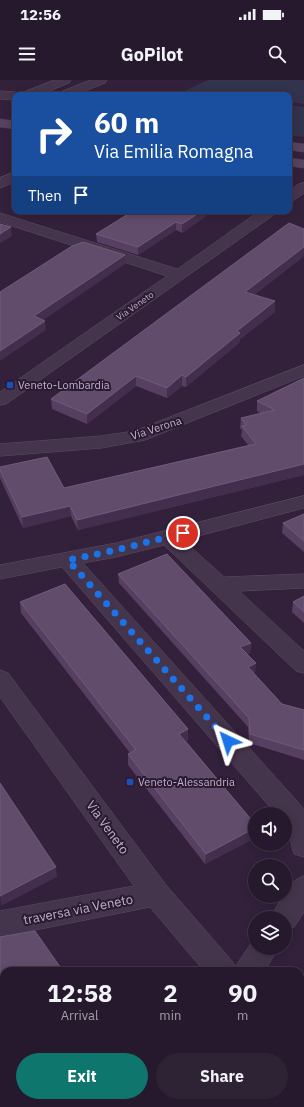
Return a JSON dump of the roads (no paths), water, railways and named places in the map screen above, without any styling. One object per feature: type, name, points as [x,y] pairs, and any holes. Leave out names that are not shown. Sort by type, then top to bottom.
[{"type":"street","points":[[34,88],[65,80]]},
{"type":"street","points":[[72,92],[99,80]]},
{"type":"street","points":[[0,95],[12,96]]},
{"type":"street","points":[[0,112],[12,113]]},
{"type":"street","points":[[0,123],[12,125]]},
{"type":"street","points":[[292,146],[304,148]]},
{"type":"street","points":[[292,162],[304,164]]},
{"type":"street","points":[[0,184],[12,178]]},
{"type":"street","points":[[292,195],[304,187]]},
{"type":"street","points":[[292,198],[304,203]]},
{"type":"street","name":"Via Veneto","points":[[0,400],[266,214]]},
{"type":"street","points":[[0,217],[179,275]]},
{"type":"street","name":"Via Verona","points":[[0,450],[101,442],[138,436],[163,428],[304,370]]},
{"type":"street","points":[[0,572],[116,550],[304,502]]},
{"type":"street","points":[[168,537],[304,665]]},
{"type":"street","points":[[68,560],[303,831]]},
{"type":"street","points":[[218,585],[304,581]]},
{"type":"street","name":"Via Veneto","points":[[0,679],[156,894],[219,967]]},
{"type":"street","points":[[289,911],[304,888]]},
{"type":"street","name":"traversa via Veneto","points":[[0,924],[156,894]]},
{"type":"street","points":[[251,967],[259,955]]},
{"type":"place","name":"Veneto-Lombardia","points":[[10,385]]},
{"type":"place","name":"Veneto-Alessandria","points":[[130,782]]}]
